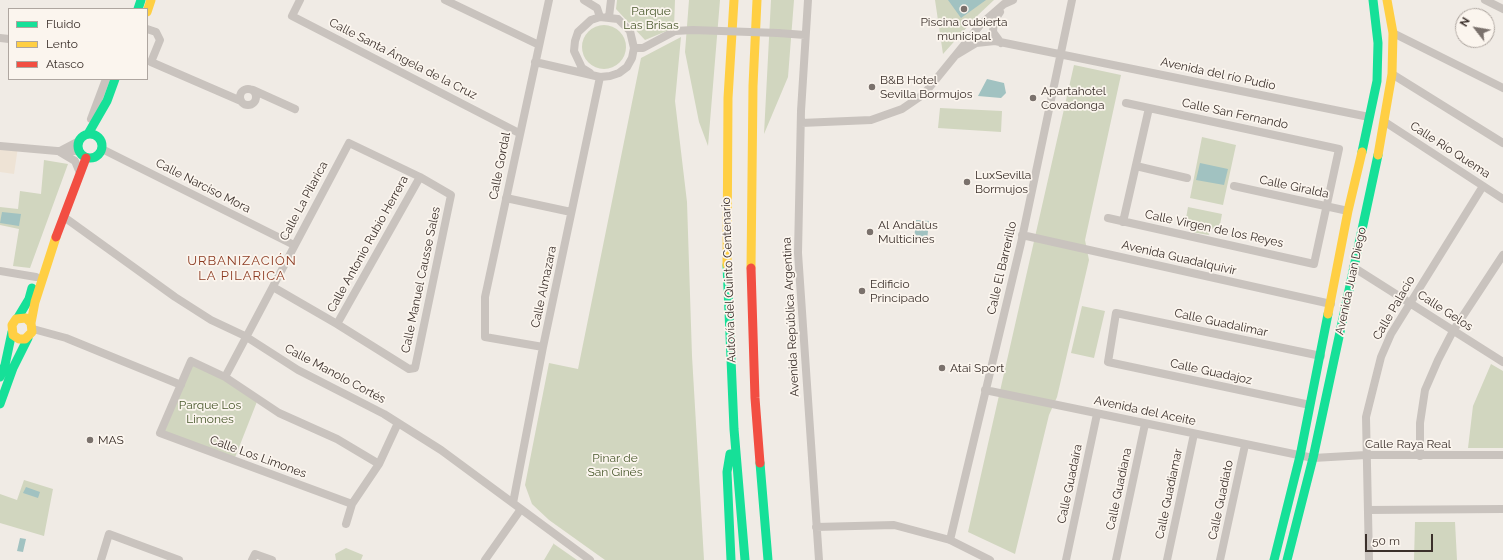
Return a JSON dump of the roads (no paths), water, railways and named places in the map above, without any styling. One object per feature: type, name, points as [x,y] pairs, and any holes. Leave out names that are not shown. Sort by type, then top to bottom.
[{"type":"main road","name":"Autovía del Quinto Centenario","points":[[734,0],[728,98],[726,239],[734,429],[745,560]]},
{"type":"main road","name":"Autovía del Quinto Centenario","points":[[757,0],[752,109],[751,268],[755,398],[768,560]]},
{"type":"main road","name":"Avenida Juan Diego","points":[[1274,560],[1300,456],[1321,356],[1348,211],[1377,81],[1378,43],[1373,0]]},
{"type":"main road","name":"Avenida Juan Diego","points":[[1287,560],[1312,458],[1385,122],[1392,74],[1393,34],[1387,0]]},
{"type":"main road","points":[[107,101],[84,137],[78,151],[86,158],[94,158],[102,149],[99,138],[107,101],[115,80]]},
{"type":"main road","points":[[84,137],[99,138]]},
{"type":"main road","points":[[0,404],[13,368],[28,338],[32,326],[35,302],[58,231],[86,158]]},
{"type":"main road","points":[[0,377],[5,364],[12,332],[12,325],[29,299],[44,254],[58,231]]},
{"type":"main road","points":[[17,319],[26,318],[32,326]]},
{"type":"main road","points":[[12,332],[18,339],[28,338]]},
{"type":"main road","points":[[731,560],[726,472],[734,429]]},
{"type":"street","name":"Calle Santa Ángela de la Cruz","points":[[300,0],[292,16],[519,132]]},
{"type":"street","points":[[445,0],[539,46]]},
{"type":"street","name":"Calle Gordal","points":[[543,347],[485,337],[485,297],[519,132],[549,0]]},
{"type":"street","points":[[584,0],[597,8],[600,17]]},
{"type":"street","points":[[609,17],[611,0]]},
{"type":"street","name":"Avenida República Argentina","points":[[808,0],[805,35],[798,253],[819,560]]},
{"type":"street","points":[[802,123],[871,120],[902,109],[924,94],[981,24],[1004,4],[1013,0]]},
{"type":"street","name":"Calle El Barrerillo","points":[[950,540],[1022,235],[1062,54],[1072,0]]},
{"type":"street","points":[[1485,0],[1503,9]]},
{"type":"street","points":[[1001,43],[993,32],[994,21],[1004,4]]},
{"type":"street","points":[[600,17],[609,17],[625,24],[632,35],[634,48],[632,58],[626,67],[619,73],[600,77],[582,68],[574,51],[575,41],[578,32],[583,25],[600,17]]},
{"type":"street","points":[[148,29],[156,32],[160,40],[151,62],[245,104],[251,104],[256,100],[256,95],[253,90],[295,108]]},
{"type":"street","points":[[634,48],[643,48],[676,31],[693,30],[805,35]]},
{"type":"street","points":[[1393,34],[1503,88]]},
{"type":"street","name":"Avenida del río Pudio","points":[[956,55],[976,43],[1001,43],[1062,54],[1369,117]]},
{"type":"street","points":[[535,62],[590,73]]},
{"type":"street","points":[[1392,74],[1503,143]]},
{"type":"street","name":"Calle Almazara","points":[[513,503],[543,347],[600,77]]},
{"type":"street","points":[[59,151],[84,137],[106,80]]},
{"type":"street","name":"Calle San Fernando","points":[[1126,103],[1339,149],[1327,206]]},
{"type":"street","points":[[1123,222],[1149,108]]},
{"type":"street","name":"Calle Río Quema","points":[[1385,122],[1503,199]]},
{"type":"street","name":"Calle Manuel Causse Sales","points":[[273,287],[410,369],[415,368],[451,196],[420,177],[349,143]]},
{"type":"street","name":"Calle La Pilarica","points":[[225,377],[245,336],[273,287],[349,143]]},
{"type":"street","points":[[0,146],[59,151],[78,151]]},
{"type":"street","name":"Calle Narciso Mora","points":[[102,149],[294,245]]},
{"type":"street","points":[[59,151],[74,161],[80,173]]},
{"type":"street","points":[[1136,166],[1187,178]]},
{"type":"street","name":"Calle Antonio Rubio Herrera","points":[[337,324],[420,177]]},
{"type":"street","name":"Calle Giralda","points":[[1234,186],[1348,211]]},
{"type":"street","name":"Calle Palacio","points":[[1369,560],[1366,417],[1374,382],[1391,334],[1483,186]]},
{"type":"street","points":[[506,198],[571,212]]},
{"type":"street","name":"Calle Virgen de los Reyes","points":[[1108,218],[1314,264],[1327,206]]},
{"type":"street","name":"Calle Manolo Cortés","points":[[64,217],[175,297],[211,320],[245,336],[298,370],[398,423],[441,450],[590,560]]},
{"type":"street","name":"Avenida Guadalquivir","points":[[1022,235],[1331,304]]},
{"type":"street","points":[[1420,456],[1420,423],[1425,390],[1453,331],[1503,255]]},
{"type":"street","name":"Calle Gelos","points":[[1353,267],[1453,331],[1502,358]]},
{"type":"street","points":[[0,271],[36,277]]},
{"type":"street","name":"Calle Guadalimar","points":[[1108,362],[1116,313],[1321,356]]},
{"type":"street","points":[[32,326],[181,384]]},
{"type":"street","name":"Calle Los Limones","points":[[352,504],[160,433],[191,362],[225,377],[279,413],[337,439],[379,464]]},
{"type":"street","name":"Calle Guadajoz","points":[[1108,362],[1310,406]]},
{"type":"street","name":"Avenida del Aceite","points":[[985,390],[1300,456]]},
{"type":"street","name":"Calle Guadaíra","points":[[1066,560],[1097,414]]},
{"type":"street","points":[[346,524],[352,504],[379,464],[398,423]]},
{"type":"street","name":"Calle Guadiana","points":[[1116,560],[1145,424]]},
{"type":"street","name":"Calle Guadiamar","points":[[1167,560],[1194,434]]},
{"type":"street","name":"Calle Guadiato","points":[[1220,560],[1245,445]]},
{"type":"street","name":"Calle Raya Real","points":[[1300,456],[1312,458],[1366,455],[1503,455]]},
{"type":"street","points":[[485,560],[521,509]]},
{"type":"street","points":[[1368,510],[1503,509]]},
{"type":"street","points":[[816,527],[894,525],[950,540],[990,560]]},
{"type":"street","points":[[101,560],[109,534],[179,560]]},
{"type":"street","points":[[252,560],[255,554],[272,560]]},
{"type":"water","name":"Piscina cubierta municipal","points":[[948,0],[986,0],[961,18]]},
{"type":"water","points":[[987,79],[1004,83],[1006,93],[1001,98],[978,96]]},
{"type":"water","points":[[1200,163],[1228,169],[1224,185],[1196,180]]},
{"type":"water","points":[[2,212],[21,214],[19,226],[0,223]]},
{"type":"water","points":[[916,220],[929,221],[927,241],[914,240]]},
{"type":"water","points":[[26,487],[40,492],[38,498],[23,493]]},
{"type":"water","points":[[20,538],[26,539],[23,552],[17,551]]},
{"type":"place","name":"Piscina cubierta municipal","points":[[964,9]]},
{"type":"place","name":"B&B Hotel Sevilla Bormujos","points":[[872,87]]},
{"type":"place","name":"Apartahotel Covadonga","points":[[1033,98]]},
{"type":"place","name":"LuxSevilla Bormujos","points":[[967,182]]},
{"type":"place","name":"Al Andalus Multicines","points":[[870,232]]},
{"type":"place","name":"Edificio Principado","points":[[862,291]]},
{"type":"place","name":"Atai Sport","points":[[942,368]]},
{"type":"place","name":"MAS","points":[[90,440]]},
{"type":"district","name":"URBANIZACIÓN LA PILARICA","points":[[242,268]]},
{"type":"park label","name":"Parque Las Brisas","points":[[651,18]]},
{"type":"park label","name":"Parque Los Limones","points":[[210,412]]},
{"type":"park label","name":"Pinar de San Ginés","points":[[615,465]]}]
